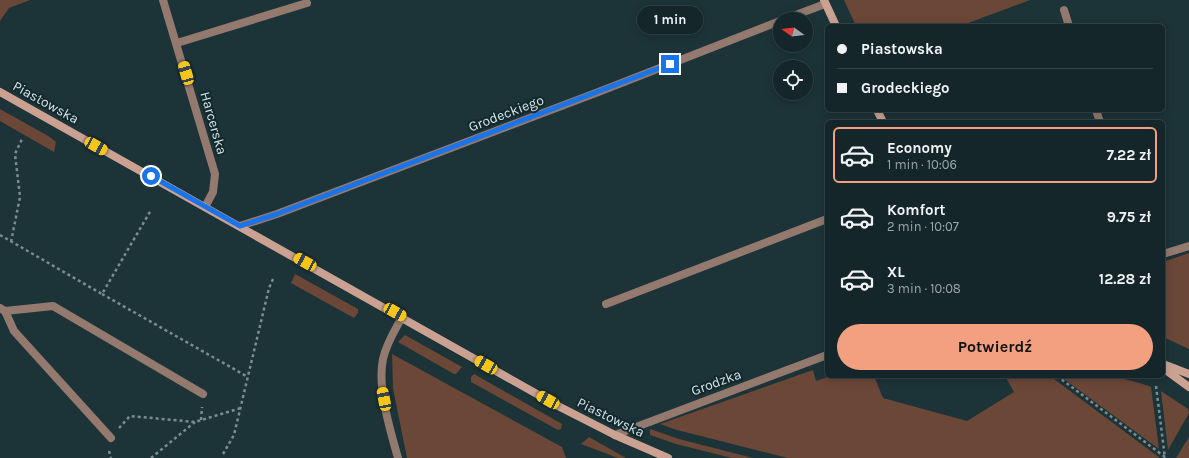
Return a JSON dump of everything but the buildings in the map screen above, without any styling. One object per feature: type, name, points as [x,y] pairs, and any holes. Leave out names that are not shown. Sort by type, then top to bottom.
[{"type":"street","name":"Harcerska","points":[[163,0],[215,174],[213,192],[205,207]]},
{"type":"street","points":[[801,12],[824,2],[835,24]]},
{"type":"street","points":[[177,43],[307,3]]},
{"type":"street","points":[[1064,10],[1068,24]]},
{"type":"street","name":"Grodeckiego","points":[[240,226],[277,214],[557,108],[773,24]]},
{"type":"street","name":"Piastowska","points":[[0,92],[554,403],[615,435],[668,458]]},
{"type":"street","points":[[606,304],[825,220]]},
{"type":"street","points":[[1165,253],[1189,246]]},
{"type":"street","points":[[111,438],[14,331],[2,310],[53,306],[203,394]]},
{"type":"street","points":[[398,458],[392,438],[382,386],[383,359],[388,343],[402,317]]},
{"type":"street","name":"Grodzka","points":[[615,435],[825,356]]},
{"type":"street","points":[[1165,365],[1189,374]]},
{"type":"street","points":[[1165,369],[1189,387]]},
{"type":"path","points":[[12,242],[20,197],[15,154],[22,138]]},
{"type":"path","points":[[102,294],[151,210]]},
{"type":"path","points":[[0,235],[248,377]]},
{"type":"path","points":[[223,454],[234,435],[269,288],[273,279]]},
{"type":"path","points":[[1060,378],[1165,457]]},
{"type":"path","points":[[1156,386],[1165,457]]},
{"type":"path","points":[[111,438],[130,416],[195,422],[241,408]]},
{"type":"path","points":[[151,458],[195,422]]},
{"type":"shaded area","points":[[0,0],[30,0],[9,8],[0,21]]},
{"type":"shaded area","points":[[844,0],[1030,0],[965,24],[855,24]]},
{"type":"shaded area","points":[[0,109],[50,137],[56,142],[54,152],[0,121]]},
{"type":"shaded area","points":[[1189,253],[1189,349],[1165,338],[1165,261]]},
{"type":"shaded area","points":[[295,274],[358,309],[358,313],[354,318],[291,283]]},
{"type":"shaded area","points":[[405,335],[462,367],[456,374],[454,374],[398,342]]},
{"type":"shaded area","points":[[392,354],[562,447],[566,458],[407,458],[393,388]]},
{"type":"shaded area","points":[[813,370],[816,381],[825,378],[875,378],[883,398],[967,421],[1014,392],[1006,378],[1053,378],[1160,458],[788,458],[677,430],[660,424]]},
{"type":"shaded area","points":[[474,374],[562,424],[561,429],[558,430],[471,382],[471,377]]},
{"type":"shaded area","points":[[1063,378],[1117,378],[1151,387],[1159,449]]},
{"type":"shaded area","points":[[1161,391],[1188,409],[1189,413],[1168,450]]},
{"type":"shaded area","points":[[650,429],[679,439],[753,458],[732,458],[676,444],[650,435]]},
{"type":"shaded area","points":[[589,437],[626,458],[618,458],[581,444]]},
{"type":"shaded area","points":[[1189,437],[1189,458],[1176,458]]},
{"type":"route","points":[[151,176],[240,226],[277,214],[670,64]]}]
